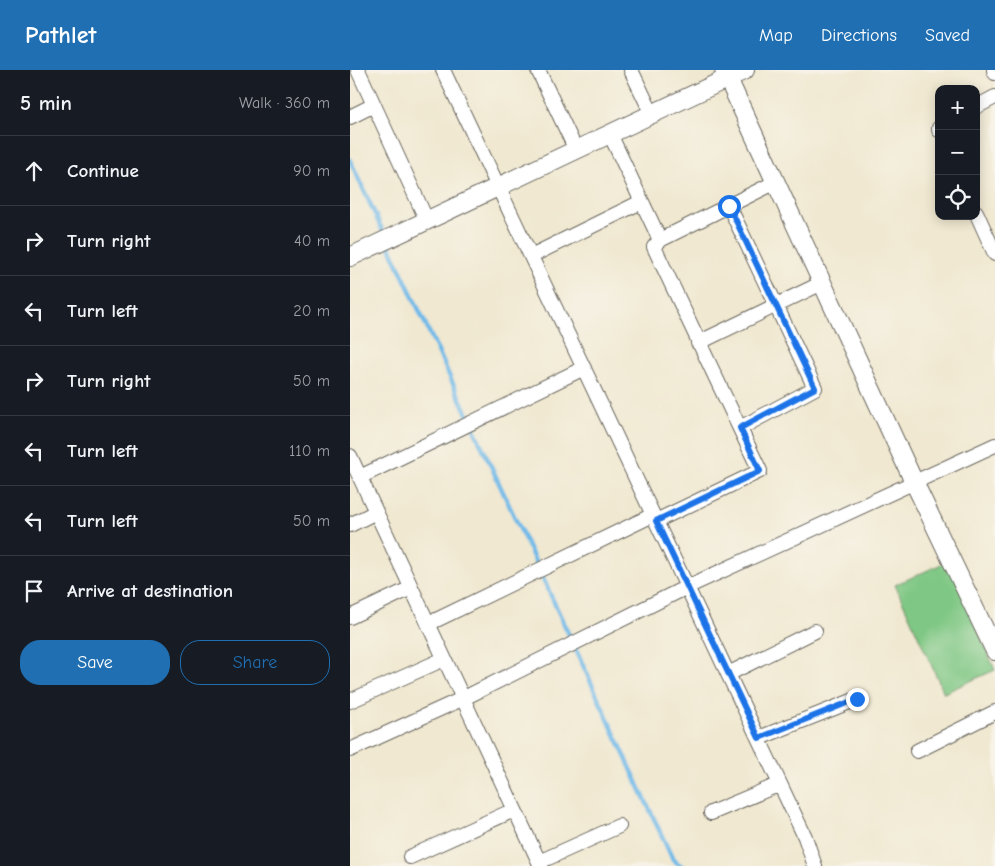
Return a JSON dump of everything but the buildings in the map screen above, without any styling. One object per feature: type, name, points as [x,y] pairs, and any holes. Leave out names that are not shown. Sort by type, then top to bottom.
[{"type":"street","points":[[358,70],[427,221]]},
{"type":"street","points":[[444,70],[759,738],[805,837],[815,866]]},
{"type":"street","points":[[538,70],[576,150]]},
{"type":"street","points":[[631,70],[652,114]]},
{"type":"street","points":[[350,257],[652,114],[726,74],[744,70]]},
{"type":"street","points":[[726,74],[914,482],[995,650]]},
{"type":"street","points":[[980,106],[995,97]]},
{"type":"street","points":[[350,117],[374,105]]},
{"type":"street","points":[[610,134],[660,240]]},
{"type":"street","points":[[428,624],[760,471],[698,343],[654,246],[660,240],[776,182]]},
{"type":"street","points":[[531,256],[641,202]]},
{"type":"street","points":[[729,206],[815,388],[740,428]]},
{"type":"street","points":[[980,219],[995,219]]},
{"type":"street","points":[[979,220],[995,254]]},
{"type":"street","points":[[698,343],[822,283]]},
{"type":"street","points":[[360,477],[584,368]]},
{"type":"street","points":[[350,750],[464,698],[687,587],[995,445]]},
{"type":"street","points":[[350,456],[540,864],[618,826]]},
{"type":"street","points":[[350,525],[376,512]]},
{"type":"street","points":[[350,617],[411,588]]},
{"type":"street","points":[[728,674],[815,631]]},
{"type":"street","points":[[350,701],[444,659]]},
{"type":"street","points":[[759,738],[857,699]]},
{"type":"street","points":[[917,751],[995,712]]},
{"type":"street","points":[[711,813],[780,784]]},
{"type":"street","points":[[410,856],[514,810]]},
{"type":"green space","points":[[948,561],[995,670],[944,693],[895,585]]},
{"type":"waterway","points":[[350,160],[385,236]]},
{"type":"waterway","points":[[388,243],[673,860],[682,866]]},
{"type":"route","points":[[729,206],[815,388],[740,428],[760,471],[656,521],[759,738],[857,699]]}]
